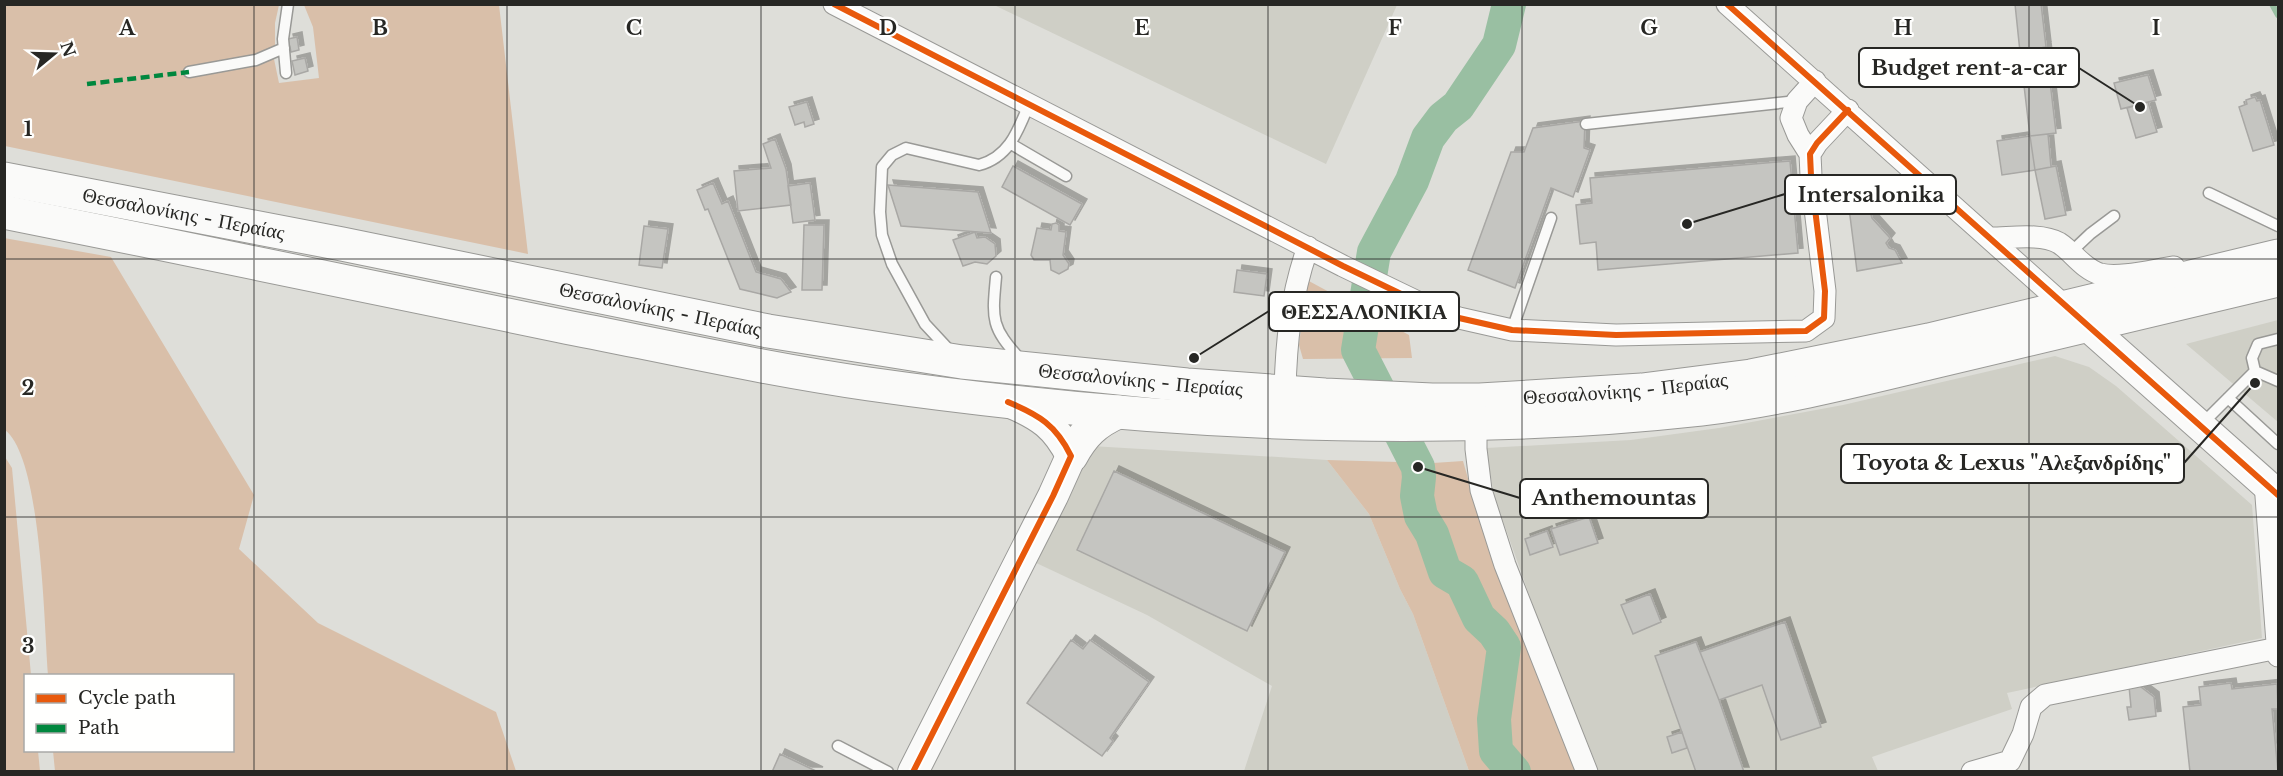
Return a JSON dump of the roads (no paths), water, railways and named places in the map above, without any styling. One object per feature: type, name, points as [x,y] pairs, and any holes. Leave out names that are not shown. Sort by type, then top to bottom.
[{"type":"main road","name":"Θεσσαλονίκης - Περαίας","points":[[4,179],[342,244],[768,331],[962,362],[1285,392],[1325,409]]},
{"type":"main road","name":"Θεσσαλονίκης - Περαίας","points":[[4,212],[738,361],[864,383],[1008,402],[1118,412],[1325,409],[1436,412],[1537,397],[1692,385],[1810,364],[1929,339],[2077,317],[2278,280]]},
{"type":"main road","name":"Θεσσαλονίκης - Περαίας","points":[[1436,412],[1476,423],[1599,418],[1751,402],[2077,317],[2278,255]]},
{"type":"main road","points":[[1071,456],[1091,427],[1118,412]]},
{"type":"street","points":[[834,4],[1342,266],[1424,305],[1467,320],[1512,330],[1616,335],[1806,331],[1824,318],[1825,291],[1810,154],[1791,118],[1797,101],[1815,81]]},
{"type":"street","points":[[1727,4],[2272,489],[2278,656]]},
{"type":"street","points":[[1810,154],[1817,143],[1848,111]]},
{"type":"street","points":[[1991,238],[2048,238],[2060,244],[2099,273],[2113,275],[2278,255]]},
{"type":"street","points":[[1285,392],[1287,345],[1292,306],[1298,276],[1308,247]]},
{"type":"street","points":[[913,771],[1053,496],[1071,456],[1052,426],[1031,412],[1008,402]]},
{"type":"street","points":[[1476,423],[1476,449],[1481,490],[1502,555],[1587,771]]},
{"type":"street","points":[[1972,771],[2010,760],[2023,734],[2031,707],[2045,695],[2278,648]]},
{"type":"lane","points":[[286,73],[284,48],[288,4]]},
{"type":"lane","points":[[189,72],[228,67],[256,60],[284,48]]},
{"type":"lane","points":[[1586,124],[1797,101]]},
{"type":"lane","points":[[962,362],[925,324],[892,264],[882,235],[880,212],[882,167],[892,155],[906,148],[979,165],[986,163],[1004,152],[1011,144],[1029,104]]},
{"type":"lane","points":[[1011,144],[1066,176]]},
{"type":"lane","points":[[2209,192],[2278,226]]},
{"type":"lane","points":[[2070,253],[2114,216]]},
{"type":"lane","points":[[1512,330],[1551,218]]},
{"type":"lane","points":[[996,277],[993,315],[999,334],[1031,370]]},
{"type":"lane","points":[[2255,371],[2252,358],[2258,344],[2278,339]]},
{"type":"lane","points":[[2200,426],[2255,371]]},
{"type":"lane","points":[[2255,371],[2278,381]]},
{"type":"lane","points":[[2228,398],[2278,444]]},
{"type":"lane","points":[[838,746],[888,771]]},
{"type":"waterway","points":[[1509,4],[1499,45],[1458,106],[1443,118],[1428,138],[1412,181],[1374,252],[1358,350],[1418,467],[1417,496],[1421,516],[1432,534],[1445,572],[1462,582],[1479,618],[1494,632],[1504,647],[1494,719],[1496,751],[1514,772]]},
{"type":"waterway","points":[[2272,4],[2278,15]]},
{"type":"place","name":"Budget rent-a-car","points":[[2140,107]]},
{"type":"place","name":"Intersalonika","points":[[1687,224]]},
{"type":"place","name":"ΘΕΣΣΑΛΟΝΙΚΙΑ","points":[[1194,358]]},
{"type":"place","name":"Toyota & Lexus \"Αλεξανδρίδης\"","points":[[2255,383]]},
{"type":"place","name":"Anthemountas","points":[[1418,467]]}]
